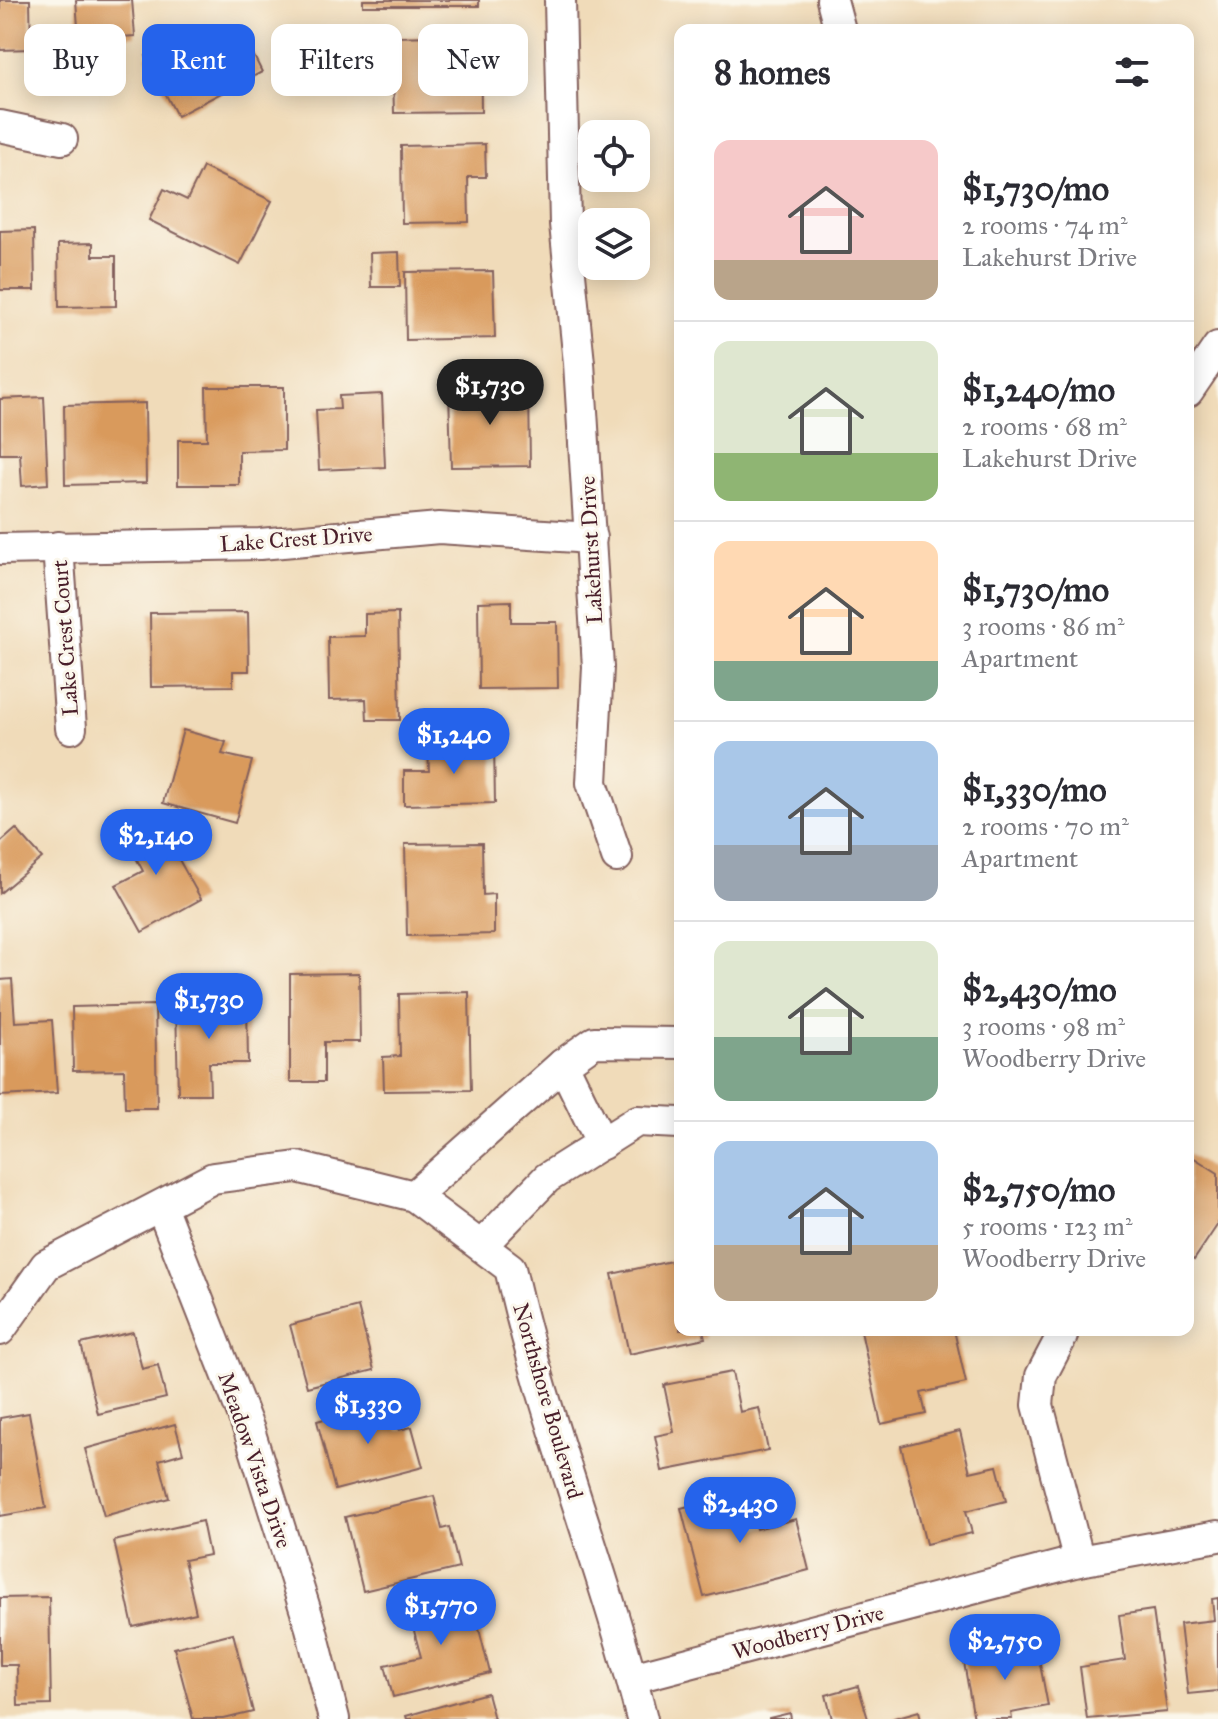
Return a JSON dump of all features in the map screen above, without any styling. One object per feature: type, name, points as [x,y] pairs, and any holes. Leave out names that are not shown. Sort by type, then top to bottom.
[{"type":"street","name":"Lakehurst Drive","points":[[560,0],[565,224],[591,538],[598,667],[592,783],[617,857]]},
{"type":"street","points":[[832,0],[838,24]]},
{"type":"street","points":[[0,126],[62,139]]},
{"type":"street","points":[[1194,382],[1218,347]]},
{"type":"street","name":"Lake Crest Drive","points":[[0,549],[260,544],[439,528],[591,538]]},
{"type":"street","name":"Lake Crest Court","points":[[58,547],[71,728]]},
{"type":"street","points":[[0,1330],[46,1265],[213,1178],[297,1167],[414,1196],[563,1064],[594,1042],[674,1043]]},
{"type":"street","points":[[563,1064],[602,1144]]},
{"type":"street","points":[[483,1244],[547,1178],[637,1121],[674,1123]]},
{"type":"street","name":"Northshore Boulevard","points":[[414,1196],[483,1244],[510,1268],[529,1354],[632,1678],[642,1719]]},
{"type":"street","name":"Meadow Vista Drive","points":[[161,1206],[249,1430],[311,1628],[334,1719]]},
{"type":"street","points":[[1062,1336],[1041,1376],[1038,1405],[1079,1561]]},
{"type":"street","name":"Woodberry Drive","points":[[632,1678],[1079,1561],[1218,1536]]},
{"type":"building","points":[[0,0],[30,0],[30,24],[24,24],[24,49],[0,50]]},
{"type":"building","points":[[76,0],[132,0],[135,36],[126,37],[126,24],[78,24]]},
{"type":"building","points":[[363,0],[479,0],[479,6],[363,6]]},
{"type":"building","points":[[418,36],[418,96],[481,96],[481,112],[394,113],[394,96],[402,96],[402,37]]},
{"type":"building","points":[[255,58],[262,72],[255,76]]},
{"type":"building","points":[[167,96],[216,96],[177,116]]},
{"type":"building","points":[[485,144],[486,177],[468,177],[469,222],[402,223],[401,146]]},
{"type":"building","points":[[203,167],[272,201],[240,265],[149,220],[164,189],[187,200]]},
{"type":"building","points":[[34,230],[35,290],[0,290],[0,231]]},
{"type":"building","points":[[93,243],[93,256],[116,256],[116,306],[59,307],[58,244]]},
{"type":"building","points":[[399,252],[400,287],[371,287],[370,253]]},
{"type":"building","points":[[493,271],[495,338],[406,340],[405,272]]},
{"type":"building","points":[[206,387],[284,387],[284,450],[239,451],[239,485],[178,485],[178,440],[207,440]]},
{"type":"building","points":[[529,388],[530,466],[451,467],[449,389]]},
{"type":"building","points":[[382,394],[385,467],[319,470],[316,410],[340,409],[339,396]]},
{"type":"building","points":[[44,397],[48,484],[22,486],[20,454],[0,454],[0,399]]},
{"type":"building","points":[[145,403],[146,483],[65,485],[64,405]]},
{"type":"building","points":[[511,601],[511,622],[557,622],[558,688],[479,689],[478,602]]},
{"type":"building","points":[[248,612],[249,671],[233,671],[233,686],[151,687],[150,613]]},
{"type":"building","points":[[398,613],[400,720],[367,720],[366,699],[329,700],[328,637],[365,636],[365,614]]},
{"type":"building","points":[[183,730],[226,742],[222,754],[252,761],[235,823],[163,803]]},
{"type":"building","points":[[494,742],[495,803],[404,805],[404,771],[429,771],[428,743]]},
{"type":"building","points":[[154,815],[201,899],[142,932],[116,885],[143,871],[123,833]]},
{"type":"building","points":[[16,829],[42,858],[0,893],[0,843]]},
{"type":"building","points":[[482,843],[483,895],[494,894],[494,934],[407,936],[405,844]]},
{"type":"building","points":[[359,973],[360,1042],[324,1042],[324,1082],[290,1082],[290,974]]},
{"type":"building","points":[[12,979],[15,1022],[52,1020],[57,1093],[0,1096],[0,980]]},
{"type":"building","points":[[469,992],[471,1090],[384,1091],[383,1057],[400,1056],[399,994]]},
{"type":"building","points":[[247,1001],[248,1063],[209,1063],[210,1094],[178,1094],[176,1003]]},
{"type":"building","points":[[155,1005],[157,1108],[125,1108],[124,1070],[73,1071],[72,1007]]},
{"type":"building","points":[[1194,1158],[1218,1173],[1218,1224],[1194,1260]]},
{"type":"building","points":[[674,1260],[674,1336],[705,1338],[629,1354],[612,1274]]},
{"type":"building","points":[[358,1307],[374,1370],[307,1387],[290,1325]]},
{"type":"building","points":[[133,1332],[142,1369],[158,1365],[166,1398],[98,1414],[81,1344]]},
{"type":"building","points":[[862,1336],[955,1336],[966,1383],[921,1393],[926,1414],[881,1424]]},
{"type":"building","points":[[732,1372],[740,1412],[759,1408],[768,1450],[662,1471],[655,1436],[674,1432],[664,1385]]},
{"type":"building","points":[[392,1401],[399,1430],[412,1427],[423,1467],[335,1490],[317,1421]]},
{"type":"building","points":[[29,1413],[46,1508],[0,1516],[0,1418]]},
{"type":"building","points":[[175,1424],[183,1453],[159,1460],[169,1498],[104,1516],[85,1449]]},
{"type":"building","points":[[960,1431],[970,1472],[997,1466],[1006,1501],[966,1511],[972,1533],[926,1544],[901,1446]]},
{"type":"building","points":[[746,1491],[756,1529],[796,1519],[809,1570],[704,1597],[681,1508]]},
{"type":"building","points":[[434,1496],[442,1529],[449,1527],[459,1568],[363,1591],[345,1517]]},
{"type":"building","points":[[202,1521],[209,1555],[184,1560],[196,1613],[133,1627],[114,1541]]},
{"type":"building","points":[[470,1593],[490,1673],[393,1697],[385,1665],[421,1657],[408,1608]]},
{"type":"building","points":[[49,1597],[51,1705],[18,1706],[17,1665],[0,1665],[0,1598]]},
{"type":"building","points":[[1218,1598],[1218,1691],[1188,1694],[1180,1624],[1214,1620],[1212,1599]]},
{"type":"building","points":[[1153,1610],[1167,1712],[1087,1719],[1080,1667],[1125,1660],[1119,1615]]},
{"type":"building","points":[[233,1633],[253,1712],[224,1719],[193,1719],[174,1648]]},
{"type":"building","points":[[1036,1643],[1048,1706],[1011,1713],[1012,1719],[974,1719],[963,1657]]},
{"type":"building","points":[[858,1686],[868,1719],[832,1719],[826,1695]]},
{"type":"building","points":[[487,1693],[494,1719],[407,1719],[406,1716]]},
{"type":"building","points":[[919,1711],[921,1719],[894,1719],[894,1718]]},
{"type":"building","points":[[790,1713],[791,1719],[769,1719],[769,1718]]}]
